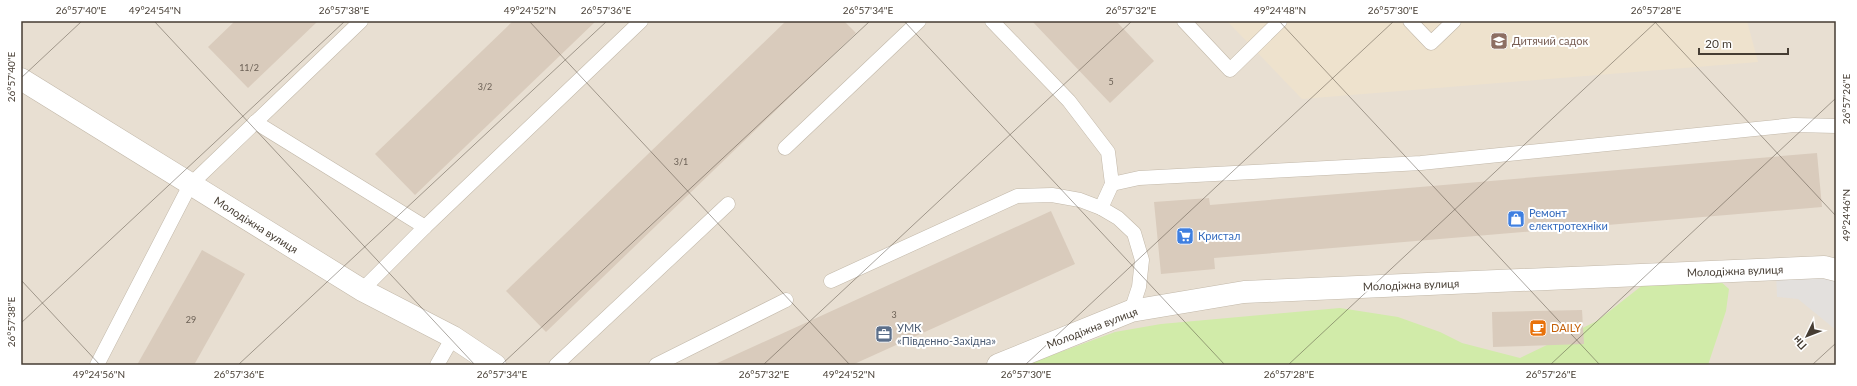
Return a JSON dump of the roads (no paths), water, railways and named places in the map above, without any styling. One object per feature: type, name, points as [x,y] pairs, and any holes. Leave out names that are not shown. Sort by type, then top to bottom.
[{"type":"street","name":"Молодіжна вулиця","points":[[21,79],[362,290],[453,337],[495,365]]},
{"type":"street","name":"Молодіжна вулиця","points":[[998,365],[1131,311],[1244,292],[1824,268],[1836,270]]},
{"type":"lane","points":[[97,365],[190,184],[361,21]]},
{"type":"lane","points":[[362,290],[425,227],[641,21]]},
{"type":"lane","points":[[785,148],[919,21]]},
{"type":"lane","points":[[992,21],[1069,101],[1108,152],[1112,184],[1101,208]]},
{"type":"lane","points":[[1184,21],[1230,70],[1280,21]]},
{"type":"lane","points":[[1410,21],[1431,43],[1454,21]]},
{"type":"lane","points":[[255,122],[425,227]]},
{"type":"lane","points":[[1112,184],[1139,178],[1421,163],[1794,125],[1836,126]]},
{"type":"lane","points":[[831,281],[1017,196],[1052,195],[1080,200],[1101,208],[1118,218],[1134,233],[1142,260],[1139,287],[1131,311]]},
{"type":"lane","points":[[556,365],[728,204]]},
{"type":"lane","points":[[656,365],[786,300]]},
{"type":"lane","points":[[437,365],[453,337]]},
{"type":"place","name":"Дитячий садок","points":[[1499,41]]},
{"type":"place","name":"Ремонт електротехніки","points":[[1516,219]]},
{"type":"place","name":"Кристал","points":[[1185,236]]},
{"type":"place","name":"DAILY","points":[[1538,328]]},
{"type":"place","name":"УМК «Південно-Західна»","points":[[884,334]]}]
